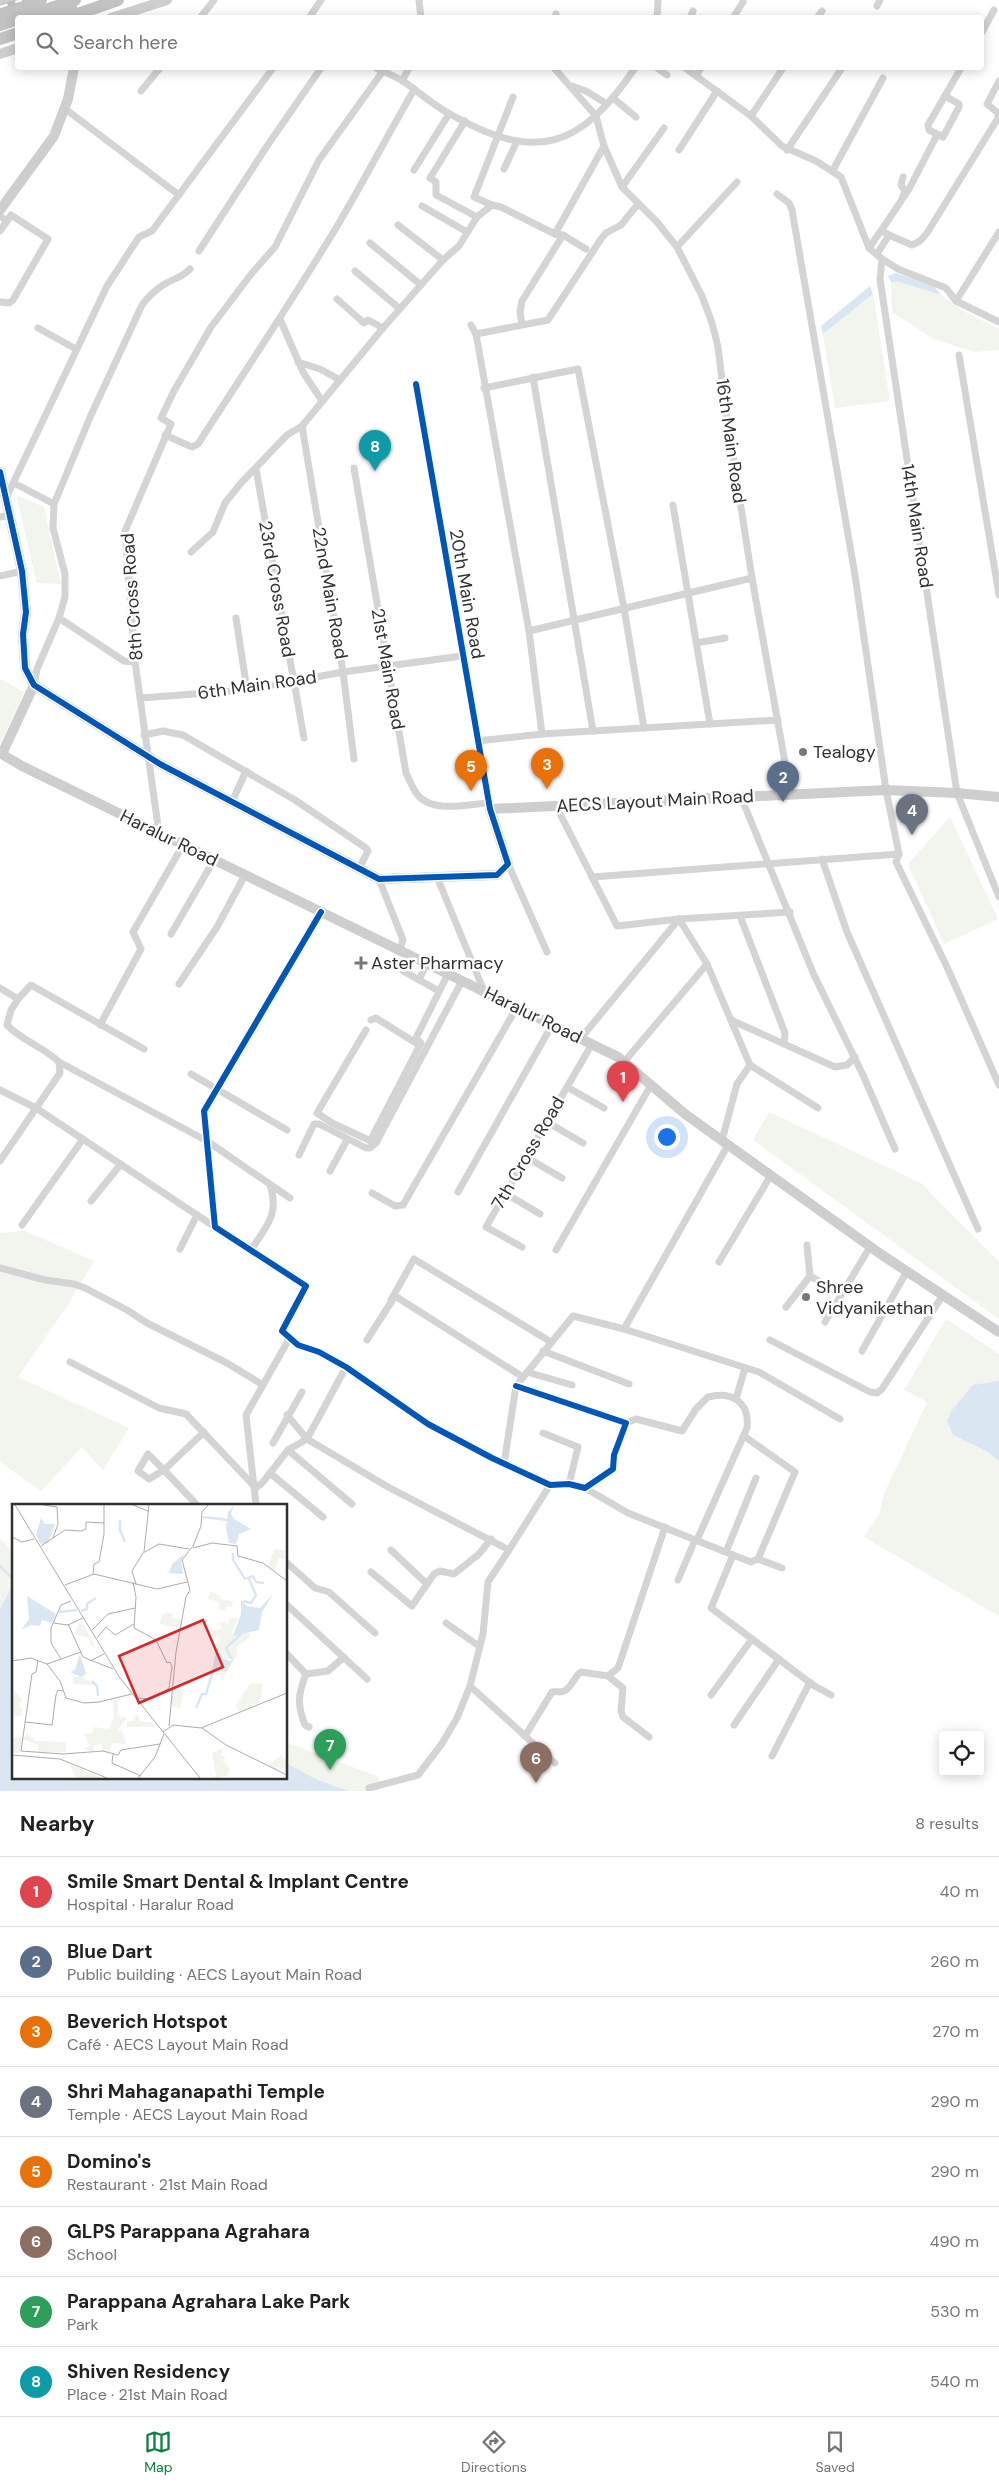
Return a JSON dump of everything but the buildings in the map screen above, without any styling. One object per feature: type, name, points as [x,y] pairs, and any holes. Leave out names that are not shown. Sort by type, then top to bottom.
[{"type":"highway","points":[[0,14],[41,0]]},
{"type":"highway","points":[[31,15],[75,0]]},
{"type":"highway","points":[[59,15],[103,0]]},
{"type":"highway","points":[[75,15],[118,0]]},
{"type":"highway","points":[[0,25],[15,20]]},
{"type":"highway","points":[[0,34],[15,29]]},
{"type":"highway","points":[[0,39],[15,34]]},
{"type":"street","points":[[0,5],[14,0]]},
{"type":"street","points":[[120,15],[167,0]]},
{"type":"street","points":[[202,15],[214,0]]},
{"type":"street","points":[[311,15],[321,0]]},
{"type":"street","points":[[419,0],[421,15]]},
{"type":"street","points":[[657,15],[658,0]]},
{"type":"street","points":[[657,15],[664,0]]},
{"type":"street","points":[[735,15],[743,2]]},
{"type":"street","points":[[984,28],[994,10]]},
{"type":"street","points":[[0,54],[15,49]]},
{"type":"street","points":[[0,210],[54,136],[64,108],[74,70]]},
{"type":"street","points":[[141,91],[158,70]]},
{"type":"street","points":[[6,498],[107,286],[139,237],[152,231],[272,70]]},
{"type":"street","points":[[198,251],[320,70]]},
{"type":"street","points":[[380,70],[402,81],[449,114],[465,122],[499,137],[516,142],[541,143],[559,139],[596,116],[633,70]]},
{"type":"street","points":[[402,81],[408,70]]},
{"type":"street","points":[[556,70],[596,116]]},
{"type":"street","points":[[660,70],[667,75]]},
{"type":"street","points":[[688,70],[751,116],[787,150],[834,170],[845,184],[869,248],[879,257],[898,269],[948,291],[956,301],[999,322]]},
{"type":"street","points":[[696,76],[700,70]]},
{"type":"street","points":[[751,116],[782,70]]},
{"type":"street","points":[[787,150],[841,70]]},
{"type":"street","points":[[945,96],[959,104],[959,107],[943,137],[937,136],[929,130],[928,125],[960,70]]},
{"type":"street","points":[[383,72],[319,160],[275,247],[211,327],[174,390],[161,418],[171,424],[166,436],[192,446],[198,444],[280,319],[340,222],[385,138],[414,90]]},
{"type":"street","points":[[834,170],[883,78]]},
{"type":"street","points":[[881,231],[912,245],[916,245],[924,237],[998,118],[998,113],[987,104],[999,81]]},
{"type":"street","points":[[570,86],[610,101],[636,117]]},
{"type":"street","points":[[680,150],[717,91]]},
{"type":"street","points":[[513,97],[474,197],[501,207],[555,234],[563,235],[586,249]]},
{"type":"street","points":[[64,108],[179,195]]},
{"type":"street","points":[[414,170],[449,114]]},
{"type":"street","name":"16th Main Road","points":[[596,116],[604,146],[622,187],[657,222],[677,247],[706,305],[718,347],[720,371],[752,578],[791,796]]},
{"type":"street","points":[[465,122],[430,178],[436,182],[436,195],[477,217]]},
{"type":"street","points":[[622,187],[664,128]]},
{"type":"street","points":[[869,248],[901,201],[937,136]]},
{"type":"street","points":[[504,170],[516,142]]},
{"type":"street","points":[[555,234],[604,146]]},
{"type":"street","points":[[901,201],[905,191],[901,185],[903,176]]},
{"type":"street","points":[[677,247],[737,182]]},
{"type":"street","points":[[777,194],[789,203],[792,210],[816,341],[855,575],[886,790],[899,854],[896,862],[947,967],[999,1085]]},
{"type":"street","points":[[476,334],[548,320],[606,233],[621,225],[638,204]]},
{"type":"street","points":[[191,552],[213,532],[225,503],[287,435],[302,426],[383,328],[443,260],[459,246],[477,217],[492,205]]},
{"type":"street","points":[[422,206],[467,232]]},
{"type":"street","points":[[0,231],[11,215],[48,239],[13,300],[9,303],[0,302]]},
{"type":"street","points":[[0,216],[7,221]]},
{"type":"street","points":[[398,226],[443,260]]},
{"type":"street","points":[[956,301],[999,232]]},
{"type":"street","points":[[522,324],[520,312],[522,301],[563,235]]},
{"type":"street","points":[[879,257],[889,235]]},
{"type":"street","points":[[370,244],[421,286]]},
{"type":"street","name":"14th Main Road","points":[[879,257],[880,280],[957,792],[999,897]]},
{"type":"street","points":[[1,753],[34,685],[37,669],[59,618],[65,597],[65,574],[53,528],[54,504],[91,415],[142,305],[151,294],[164,284],[181,279],[190,269]]},
{"type":"street","points":[[355,272],[400,309]]},
{"type":"street","points":[[337,299],[364,323],[368,320],[383,328]]},
{"type":"street","points":[[280,319],[298,362],[322,401]]},
{"type":"street","points":[[471,325],[476,334],[484,388],[529,630],[542,734]]},
{"type":"street","points":[[38,328],[76,348]]},
{"type":"street","points":[[959,356],[999,595]]},
{"type":"street","points":[[298,362],[320,369],[340,380]]},
{"type":"street","points":[[484,388],[578,369],[624,608],[644,728]]},
{"type":"street","points":[[533,377],[576,619],[593,731]]},
{"type":"street","name":"20th Main Road","points":[[416,384],[489,806]]},
{"type":"street","name":"22nd Main Road","points":[[302,426],[343,672],[354,759]]},
{"type":"street","name":"8th Cross Road","points":[[159,833],[135,662],[124,531],[166,436]]},
{"type":"street","name":"21st Main Road","points":[[354,468],[406,773],[417,795],[428,803],[446,807],[489,806]]},
{"type":"street","name":"23rd Cross Road","points":[[256,469],[304,738]]},
{"type":"street","points":[[0,472],[6,498],[5,516],[22,571],[26,612],[23,634],[24,668],[34,685],[148,756],[379,879],[498,875],[508,864]]},
{"type":"street","points":[[14,483],[54,504]]},
{"type":"street","points":[[673,506],[710,724]]},
{"type":"street","points":[[0,576],[22,571]]},
{"type":"street","points":[[529,630],[752,578]]},
{"type":"street","points":[[59,618],[124,661],[135,662]]},
{"type":"street","points":[[236,618],[247,690]]},
{"type":"street","points":[[696,643],[725,638]]},
{"type":"street","name":"6th Main Road","points":[[141,698],[247,690],[343,672],[462,656]]},
{"type":"street","points":[[477,741],[542,734],[778,720]]},
{"type":"street","points":[[144,735],[163,731],[183,734],[344,831],[368,851],[359,868]]},
{"type":"street","name":"Haralur Road","points":[[1,753],[22,766],[399,952],[426,963],[552,1024],[624,1062],[651,1086],[725,1142],[870,1247],[999,1332]]},
{"type":"street","points":[[232,802],[246,771]]},
{"type":"street","name":"AECS Layout Main Road","points":[[489,806],[556,806],[886,790],[957,792],[999,797]]},
{"type":"street","points":[[741,797],[790,912],[814,975],[855,1057],[895,1149]]},
{"type":"street","points":[[489,806],[508,864],[547,952]]},
{"type":"street","points":[[556,806],[617,926],[679,919],[790,912]]},
{"type":"street","points":[[100,1024],[141,949],[133,932],[183,845]]},
{"type":"street","points":[[592,876],[899,854]]},
{"type":"street","points":[[822,859],[847,932],[978,1229]]},
{"type":"street","points":[[171,934],[214,860]]},
{"type":"street","points":[[179,984],[217,927],[245,875]]},
{"type":"street","points":[[437,877],[484,991]]},
{"type":"street","points":[[379,879],[403,940],[399,952]]},
{"type":"street","points":[[216,1227],[204,1111],[321,912]]},
{"type":"street","points":[[740,916],[785,1033],[784,1044]]},
{"type":"street","points":[[679,919],[707,964],[750,1065],[818,1108]]},
{"type":"street","points":[[580,1038],[679,919]]},
{"type":"street","points":[[418,980],[426,963]]},
{"type":"street","points":[[624,1062],[707,964]]},
{"type":"street","points":[[402,971],[439,991]]},
{"type":"street","points":[[299,1155],[314,1124],[319,1124],[347,1140],[370,1148],[420,1045],[421,1042],[416,1038],[448,974]]},
{"type":"street","points":[[373,1142],[462,981]]},
{"type":"street","points":[[144,1049],[31,985],[18,998],[11,1010],[8,1025],[14,1032],[52,1054],[59,1062],[207,1141],[290,1198]]},
{"type":"street","points":[[0,988],[18,998]]},
{"type":"street","points":[[372,1193],[395,1206],[403,1206],[517,1007]]},
{"type":"street","points":[[371,1020],[376,1018],[420,1045]]},
{"type":"street","points":[[731,1020],[835,1067],[847,1065],[855,1057]]},
{"type":"street","points":[[458,1192],[552,1024]]},
{"type":"street","points":[[366,1030],[317,1113],[332,1124],[373,1142]]},
{"type":"street","name":"7th Cross Road","points":[[522,1247],[486,1227],[592,1044]]},
{"type":"street","points":[[0,1161],[60,1073],[59,1062]]},
{"type":"street","points":[[624,1329],[725,1142],[737,1084],[750,1065]]},
{"type":"street","points":[[191,1074],[287,1130]]},
{"type":"street","points":[[556,1250],[651,1086]]},
{"type":"street","points":[[567,1087],[604,1108]]},
{"type":"street","points":[[0,1090],[36,1108],[306,1286],[282,1331],[298,1345],[319,1352],[346,1368],[428,1424],[504,1464],[550,1485],[570,1484],[585,1488],[628,1513],[664,1528],[751,1562],[758,1560],[782,1568]]},
{"type":"street","points":[[546,1122],[583,1143]]},
{"type":"street","points":[[22,1225],[83,1139]]},
{"type":"street","points":[[330,1171],[347,1140]]},
{"type":"street","points":[[526,1157],[562,1178]]},
{"type":"street","points":[[91,1200],[121,1164]]},
{"type":"street","points":[[719,1262],[771,1175]]},
{"type":"street","points":[[251,1250],[269,1224],[273,1213],[275,1203],[270,1185]]},
{"type":"street","points":[[505,1193],[540,1214]]},
{"type":"street","points":[[180,1249],[197,1215]]},
{"type":"street","points":[[786,1307],[810,1276],[807,1245]]},
{"type":"street","points":[[825,1322],[870,1247]]},
{"type":"street","points":[[367,1340],[414,1259],[550,1342]]},
{"type":"street","points":[[0,1268],[85,1288],[147,1323],[226,1363],[263,1385]]},
{"type":"street","points":[[862,1351],[907,1271]]},
{"type":"street","points":[[810,1276],[842,1294]]},
{"type":"street","points":[[391,1300],[396,1296],[402,1298],[525,1375],[572,1385]]},
{"type":"street","points":[[770,1340],[870,1392],[877,1393],[882,1390],[943,1296]]},
{"type":"street","points":[[504,1464],[516,1386],[573,1316],[624,1329],[771,1377],[840,1419]]},
{"type":"street","points":[[256,1504],[256,1488],[246,1415],[289,1339]]},
{"type":"street","points":[[543,1351],[629,1384]]},
{"type":"street","points":[[70,1362],[159,1408],[186,1414],[256,1488]]},
{"type":"street","points":[[256,1488],[288,1450],[307,1438],[346,1368]]},
{"type":"street","points":[[736,1399],[745,1368]]},
{"type":"street","points":[[516,1386],[626,1423],[636,1419],[682,1431],[696,1409],[708,1397],[725,1395],[736,1399],[744,1405],[747,1412],[747,1428],[744,1436],[678,1580]]},
{"type":"street","points":[[272,1443],[302,1392]]},
{"type":"street","points":[[287,1415],[307,1438],[388,1487],[491,1539],[508,1550]]},
{"type":"street","points":[[585,1488],[613,1469],[614,1455],[626,1423]]},
{"type":"street","points":[[196,1504],[164,1470],[204,1432]]},
{"type":"street","points":[[543,1433],[578,1447],[570,1484]]},
{"type":"street","points":[[744,1436],[795,1472],[758,1560]]},
{"type":"street","points":[[288,1450],[352,1504]]},
{"type":"street","points":[[270,1473],[323,1516]]},
{"type":"street","points":[[756,1478],[711,1608],[810,1682],[831,1695]]},
{"type":"street","points":[[369,1788],[418,1775],[441,1745],[457,1718],[470,1686],[483,1634],[488,1582],[550,1485]]},
{"type":"street","points":[[608,1676],[618,1668],[664,1528]]},
{"type":"street","points":[[371,1572],[412,1606],[434,1574],[440,1572],[450,1575],[460,1571],[479,1554],[491,1539]]},
{"type":"street","points":[[391,1550],[427,1584]]},
{"type":"street","points":[[288,1564],[315,1588],[329,1592],[375,1633]]},
{"type":"street","points":[[288,1606],[368,1679]]},
{"type":"street","points":[[446,1622],[479,1646]]},
{"type":"street","points":[[710,1695],[752,1639]]},
{"type":"street","points":[[288,1655],[306,1674]]},
{"type":"street","points":[[306,1674],[328,1671],[344,1657]]},
{"type":"street","points":[[734,1725],[780,1659]]},
{"type":"street","points":[[525,1736],[552,1692],[567,1690],[581,1672],[608,1676],[623,1688],[623,1717],[649,1737]]},
{"type":"street","points":[[306,1674],[298,1694],[301,1716],[305,1725],[309,1727]]},
{"type":"street","points":[[772,1756],[810,1682]]},
{"type":"street","points":[[470,1686],[555,1763]]},
{"type":"shaded area","points":[[896,273],[933,285],[941,295],[899,282],[891,282],[888,276]]},
{"type":"shaded area","points":[[891,282],[899,282],[941,295],[965,312],[999,329],[999,350],[975,352],[934,339],[892,312]]},
{"type":"shaded area","points":[[870,286],[873,294],[823,334],[821,326]]},
{"type":"shaded area","points":[[873,294],[890,401],[835,408],[823,334]]},
{"type":"shaded area","points":[[16,495],[44,507],[61,584],[37,583]]},
{"type":"shaded area","points":[[0,679],[24,692],[1,743],[0,742]]},
{"type":"shaded area","points":[[950,817],[998,919],[944,944],[908,864]]},
{"type":"shaded area","points":[[769,1112],[921,1183],[999,1262],[999,1319],[753,1140]]},
{"type":"shaded area","points":[[25,1231],[94,1261],[67,1306],[18,1377],[129,1428],[103,1470],[82,1447],[41,1491],[0,1462],[0,1233]]},
{"type":"shaded area","points":[[946,1319],[999,1354],[999,1616],[864,1537],[880,1513],[883,1496],[927,1402],[904,1390]]},
{"type":"shaded area","points":[[999,1381],[999,1461],[988,1452],[953,1435],[947,1421],[951,1411],[973,1385]]},
{"type":"shaded area","points":[[0,1539],[12,1550],[12,1591],[0,1608]]},
{"type":"shaded area","points":[[12,1587],[12,1778],[288,1778],[288,1764],[318,1780],[349,1791],[0,1791],[0,1608]]},
{"type":"shaded area","points":[[288,1743],[379,1777],[378,1791],[349,1791],[318,1780],[288,1764]]},
{"type":"waterway","points":[[0,1566],[12,1578]]},
{"type":"railway","points":[[0,7],[22,0]]},
{"type":"cycle path","points":[[0,472],[22,571],[26,612],[23,634],[25,668],[34,685],[160,764],[379,879],[497,875],[508,864],[490,809],[416,384]]},
{"type":"cycle path","points":[[321,912],[204,1111],[215,1227],[306,1286],[282,1331],[298,1345],[319,1352],[346,1367],[428,1424],[492,1458],[550,1485],[569,1484],[585,1488],[613,1469],[614,1455],[626,1423],[516,1386]]},
{"type":"place","name":"Shiven Residency","points":[[375,471]]},
{"type":"place","name":"Tealogy","points":[[803,752]]},
{"type":"place","name":"Beverich Hotspot","points":[[547,789]]},
{"type":"place","name":"Domino's","points":[[471,791]]},
{"type":"place","name":"Blue Dart","points":[[783,802]]},
{"type":"place","name":"Shri Mahaganapathi Temple","points":[[912,835]]},
{"type":"place","name":"Aster Pharmacy","points":[[361,963]]},
{"type":"place","name":"Smile Smart Dental & Implant Centre","points":[[623,1102]]},
{"type":"place","name":"Shree Vidyanikethan","points":[[806,1297]]},
{"type":"place","name":"Parappana Agrahara Lake Park","points":[[330,1770]]},
{"type":"place","name":"GLPS Parappana Agrahara","points":[[536,1783]]}]
